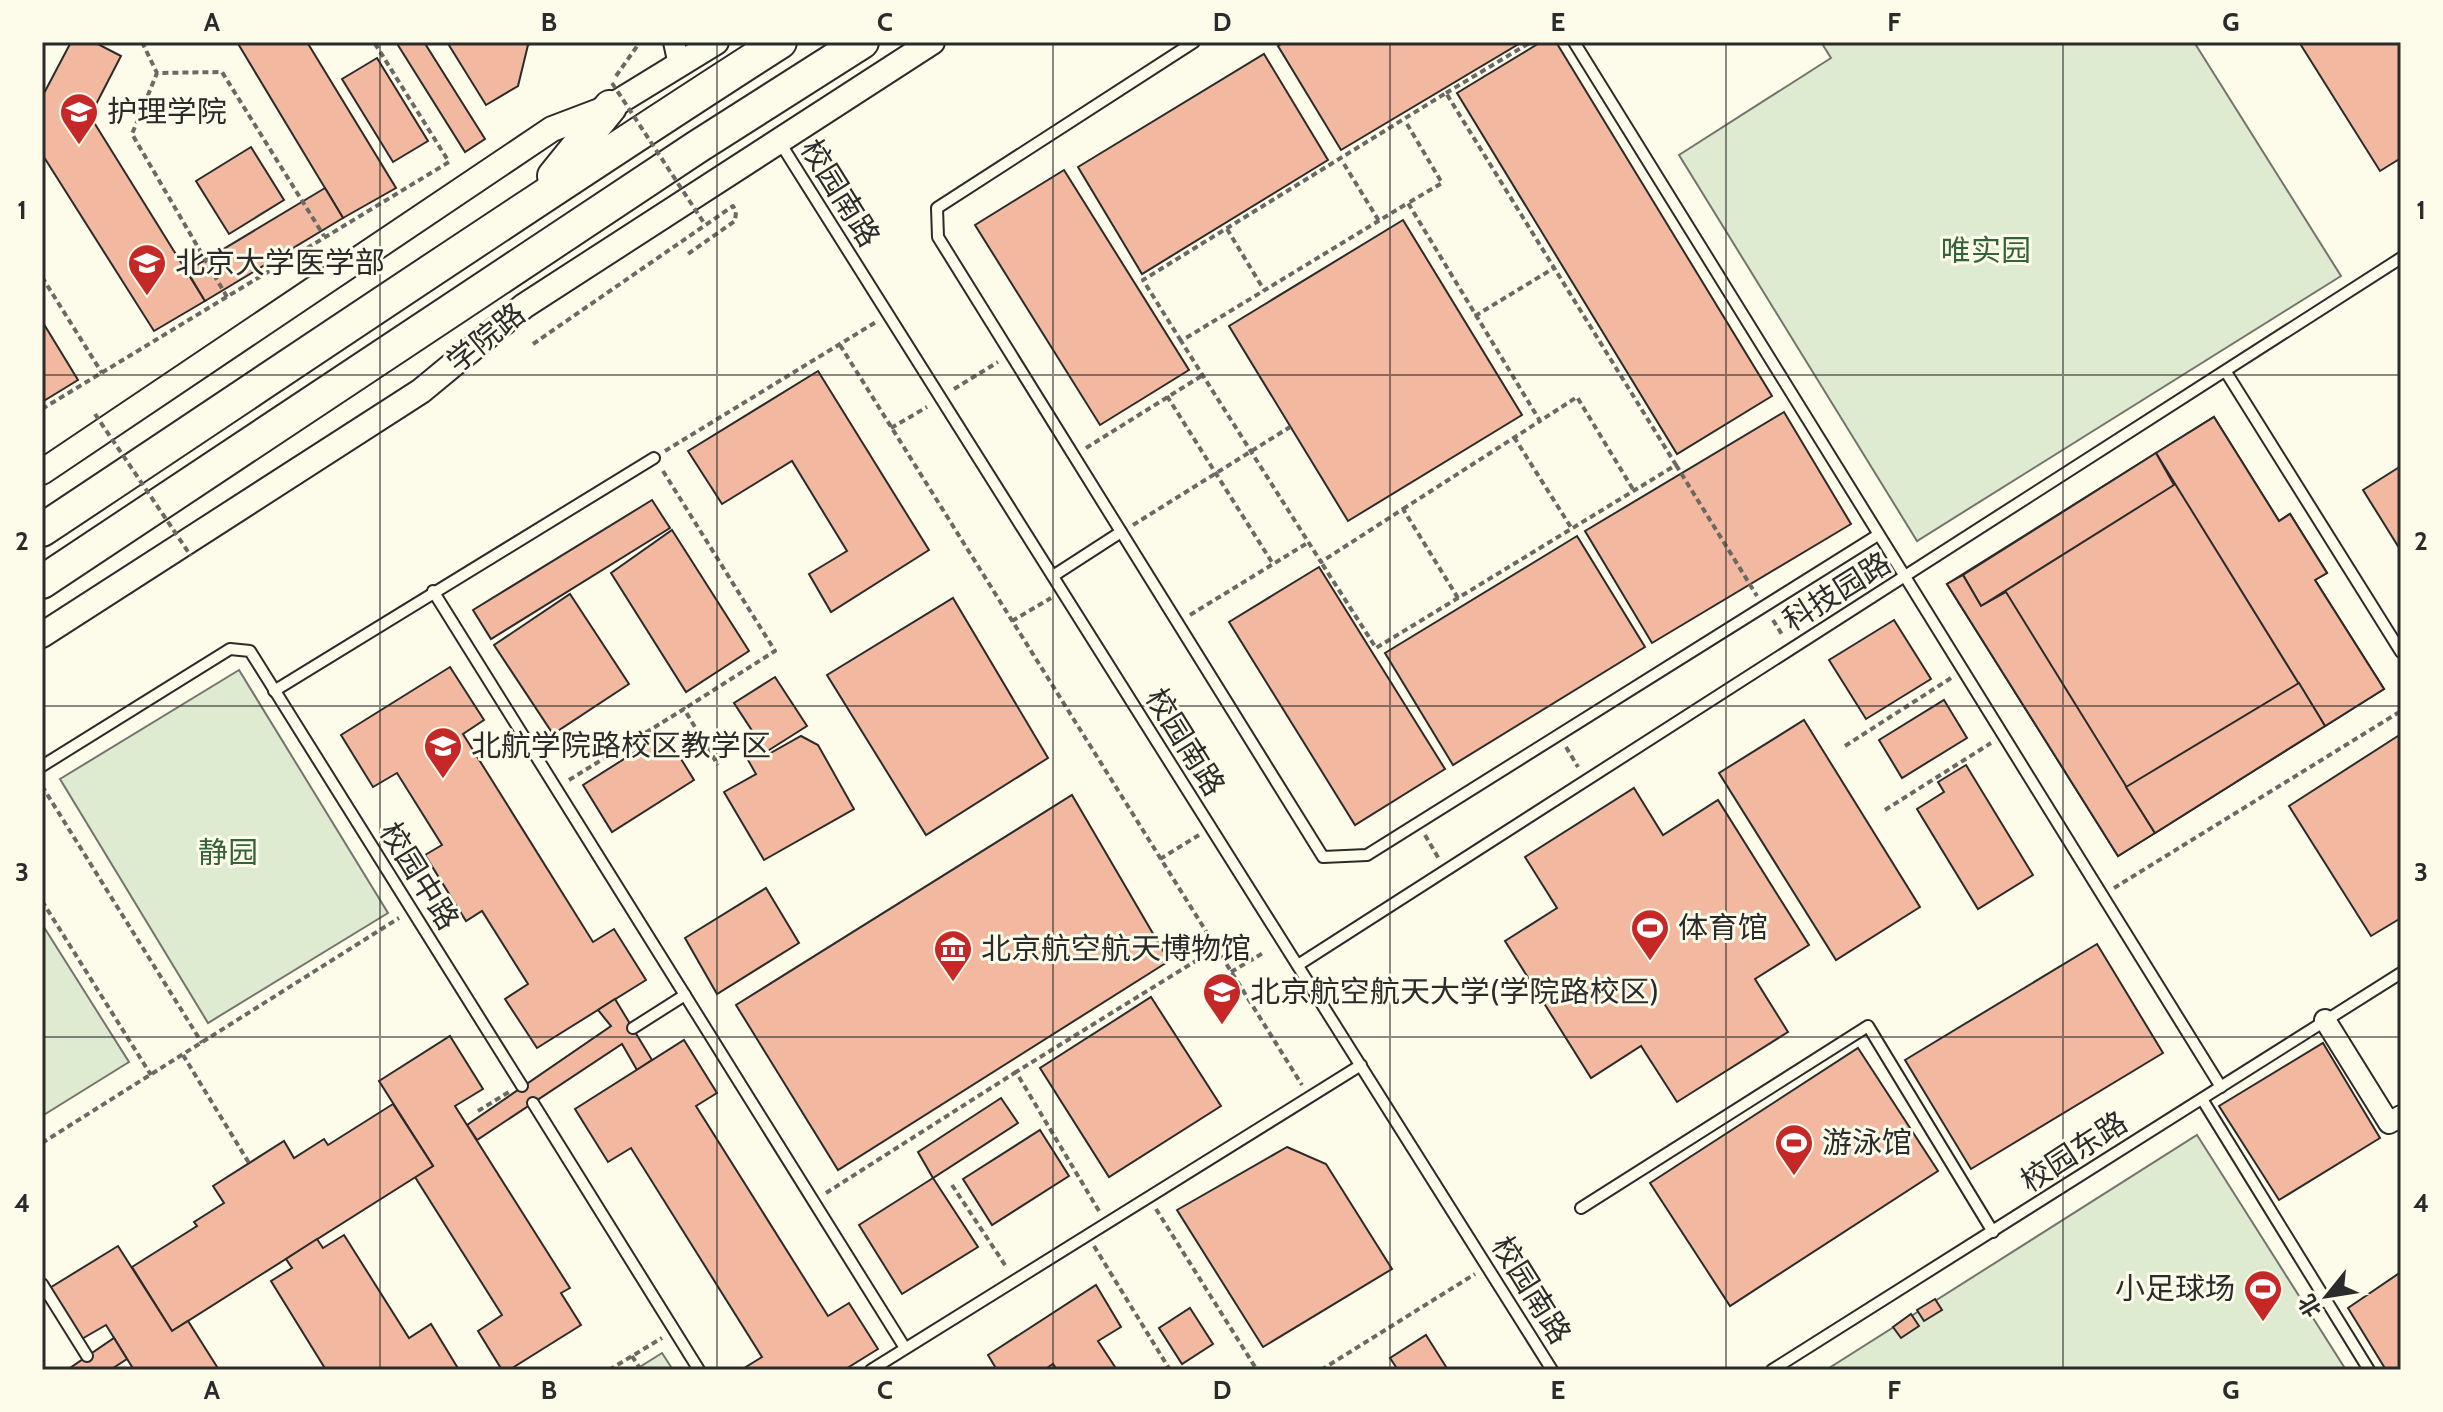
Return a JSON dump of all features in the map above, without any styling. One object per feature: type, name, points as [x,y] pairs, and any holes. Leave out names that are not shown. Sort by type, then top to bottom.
[{"type":"highway","points":[[42,530],[411,286],[537,197],[780,42]]},
{"type":"highway","name":"学院路","points":[[42,582],[697,147],[862,42]]},
{"type":"highway","points":[[537,197],[610,107]]},
{"type":"street","points":[[42,472],[552,129],[610,107],[676,54],[716,42]]},
{"type":"street","name":"学院路","points":[[42,635],[421,391],[524,306],[932,42]]},
{"type":"street","points":[[2325,1020],[2389,1123],[2401,1116]]},
{"type":"lane","points":[[1194,42],[937,208],[938,237],[1323,857],[1367,855],[1878,535]]},
{"type":"lane","points":[[1574,42],[2221,1087]]},
{"type":"lane","name":"校园南路","points":[[778,139],[1552,1370]]},
{"type":"lane","name":"科技园路","points":[[1298,965],[2401,258]]},
{"type":"lane","points":[[2226,372],[2401,652]]},
{"type":"lane","points":[[274,691],[654,458]]},
{"type":"lane","points":[[1053,576],[1121,532]]},
{"type":"lane","points":[[433,591],[905,1348]]},
{"type":"lane","name":"校园中路","points":[[42,766],[230,649],[250,651],[522,1085]]},
{"type":"lane","name":"校园东路","points":[[1772,1370],[2401,973]]},
{"type":"lane","points":[[633,1028],[685,995]]},
{"type":"lane","points":[[1581,1208],[1868,1026],[1993,1232]]},
{"type":"lane","points":[[871,1370],[1361,1065]]},
{"type":"lane","points":[[2202,1099],[2369,1370]]},
{"type":"lane","points":[[533,1103],[699,1370]]},
{"type":"lane","points":[[42,1284],[87,1356]]},
{"type":"path","points":[[142,42],[157,73],[132,134],[227,297]]},
{"type":"path","points":[[42,409],[449,162],[374,42]]},
{"type":"path","points":[[640,42],[612,83],[704,223]]},
{"type":"path","points":[[1531,42],[1143,280],[1376,648],[1676,465]]},
{"type":"path","points":[[157,73],[222,72],[325,237]]},
{"type":"path","points":[[1446,93],[1792,648]]},
{"type":"path","points":[[1181,341],[1442,183],[1407,124]]},
{"type":"path","points":[[1344,164],[1379,221]]},
{"type":"path","points":[[1408,203],[1540,421]]},
{"type":"path","points":[[533,344],[725,208],[733,206],[735,221],[685,256]]},
{"type":"path","points":[[1227,229],[1264,290]]},
{"type":"path","points":[[1475,316],[1554,268]]},
{"type":"path","points":[[42,277],[102,373]]},
{"type":"path","points":[[557,788],[775,651],[654,458],[888,314]]},
{"type":"path","points":[[840,345],[1310,1097]]},
{"type":"path","points":[[1074,456],[1203,375]]},
{"type":"path","points":[[1167,396],[1273,564]]},
{"type":"path","points":[[1321,562],[1577,397],[1634,491]]},
{"type":"path","points":[[95,414],[191,556]]},
{"type":"path","points":[[1139,521],[1290,427]]},
{"type":"path","points":[[1514,437],[1572,529]]},
{"type":"path","points":[[1403,509],[1458,598]]},
{"type":"path","points":[[1178,623],[1309,542]]},
{"type":"path","points":[[1012,621],[1063,592]]},
{"type":"path","points":[[1845,746],[1963,671]]},
{"type":"path","points":[[684,709],[718,765]]},
{"type":"path","points":[[2102,895],[2401,711]]},
{"type":"path","points":[[1559,735],[1587,782]]},
{"type":"path","points":[[1885,810],[2003,735]]},
{"type":"path","points":[[42,786],[202,1043]]},
{"type":"path","points":[[1417,823],[1446,871]]},
{"type":"path","points":[[1160,859],[1211,828]]},
{"type":"path","points":[[42,901],[151,1075]]},
{"type":"path","points":[[42,1143],[412,910]]},
{"type":"path","points":[[813,1201],[1216,948]]},
{"type":"path","points":[[1231,972],[1263,953]]},
{"type":"path","points":[[183,1055],[249,1163]]},
{"type":"path","points":[[1016,1072],[1107,1223]]},
{"type":"path","points":[[478,1111],[522,1085]]},
{"type":"path","points":[[952,1185],[1015,1280]]},
{"type":"path","points":[[1149,1197],[1257,1370]]},
{"type":"path","points":[[1087,1235],[1170,1370]]},
{"type":"path","points":[[1321,1370],[1487,1266]]},
{"type":"path","points":[[609,1370],[674,1330]]},
{"type":"path","points":[[632,1356],[641,1370]]},
{"type":"green space","name":"唯实园","points":[[1821,42],[2194,42],[2341,276],[1917,541],[1679,155],[1831,58]]},
{"type":"green space","name":"静园","points":[[239,670],[388,913],[208,1023],[60,779]]},
{"type":"green space","points":[[42,924],[129,1062],[42,1116]]},
{"type":"green space","points":[[2197,1135],[2346,1370],[1826,1370]]},
{"type":"green space","points":[[662,1353],[673,1370],[635,1370]]},
{"type":"building","points":[[71,42],[94,42],[121,56],[90,116],[205,301],[154,331],[42,154],[42,97]]},
{"type":"building","points":[[237,42],[307,42],[396,188],[343,218]]},
{"type":"building","points":[[396,42],[424,42],[485,139],[465,152]]},
{"type":"building","points":[[447,42],[534,42],[528,45],[518,86],[486,105]]},
{"type":"building","points":[[1285,42],[1522,42],[1341,150],[1278,46]]},
{"type":"building","points":[[1541,42],[1556,42],[1772,396],[1677,454],[1457,93]]},
{"type":"building","points":[[2299,42],[2401,42],[2401,158],[2380,171]]},
{"type":"building","points":[[1264,54],[1328,160],[1142,274],[1078,167]]},
{"type":"building","points":[[377,58],[428,141],[393,162],[342,79]]},
{"type":"building","points":[[251,147],[284,200],[229,234],[196,181]]},
{"type":"building","points":[[1064,170],[1189,370],[1100,425],[975,225]]},
{"type":"building","points":[[325,188],[343,218],[205,301],[187,271]]},
{"type":"building","points":[[1403,220],[1522,415],[1348,521],[1229,326]]},
{"type":"building","points":[[42,321],[78,380],[42,402]]},
{"type":"building","points":[[818,371],[929,550],[831,612],[809,574],[847,551],[792,461],[722,504],[688,451]]},
{"type":"building","points":[[1784,412],[1851,524],[1652,643],[1585,531]]},
{"type":"building","points":[[2214,417],[2279,521],[2290,514],[2327,573],[2315,580],[2384,689],[2118,856],[1947,584]]},
{"type":"building","points":[[2214,417],[2279,521],[2290,514],[2327,573],[2315,580],[2384,689],[2325,726],[2156,453]]},
{"type":"building","points":[[2156,453],[2174,485],[1981,606],[1963,575]]},
{"type":"building","points":[[2401,466],[2401,551],[2363,490]]},
{"type":"building","points":[[652,500],[670,528],[491,639],[473,610]]},
{"type":"building","points":[[672,530],[749,651],[686,692],[611,573]]},
{"type":"building","points":[[1577,536],[1645,647],[1453,765],[1385,653]]},
{"type":"building","points":[[1319,567],[1445,769],[1355,825],[1229,622]]},
{"type":"building","points":[[1963,575],[1981,606],[2006,592],[2155,833],[2118,856],[1947,584]]},
{"type":"building","points":[[570,594],[629,684],[553,734],[494,645]]},
{"type":"building","points":[[953,598],[1048,758],[926,835],[827,675]]},
{"type":"building","points":[[1894,620],[1931,679],[1866,719],[1829,660]]},
{"type":"building","points":[[450,667],[484,720],[463,734],[593,942],[614,929],[646,980],[537,1048],[505,999],[528,984],[482,911],[466,921],[425,855],[442,845],[397,773],[373,787],[341,735]]},
{"type":"building","points":[[775,677],[807,726],[766,752],[734,703]]},
{"type":"building","points":[[2299,683],[2325,726],[2155,833],[2126,787]]},
{"type":"building","points":[[1944,700],[1967,738],[1902,778],[1879,740]]},
{"type":"building","points":[[1804,720],[1920,907],[1836,960],[1719,773]]},
{"type":"building","points":[[665,733],[694,780],[612,832],[583,785]]},
{"type":"building","points":[[2401,734],[2401,918],[2371,936],[2289,806]]},
{"type":"building","points":[[801,736],[818,745],[854,809],[764,860],[724,792],[756,774],[744,753],[760,745],[767,755]]},
{"type":"building","points":[[1966,765],[2033,875],[1978,909],[1917,809],[1944,792],[1938,782]]},
{"type":"building","name":"体育馆","points":[[1634,788],[1663,835],[1718,800],[1809,945],[1755,979],[1788,1032],[1677,1102],[1641,1046],[1591,1078],[1505,941],[1557,908],[1525,857]]},
{"type":"building","name":"北京航空航天博物馆","points":[[1072,795],[1169,961],[838,1170],[736,1005]]},
{"type":"building","points":[[766,888],[799,943],[717,994],[685,938]]},
{"type":"building","points":[[2097,944],[2163,1053],[1971,1169],[1905,1060]]},
{"type":"building","points":[[1151,997],[1221,1106],[1109,1177],[1040,1068]]},
{"type":"building","points":[[615,999],[652,1060],[637,1070],[622,1044],[477,1140],[467,1125],[611,1026],[598,1010]]},
{"type":"building","points":[[450,1036],[483,1089],[455,1106],[570,1288],[561,1293],[581,1325],[509,1370],[502,1370],[478,1331],[502,1315],[415,1177],[433,1166],[379,1081]]},
{"type":"building","points":[[684,1040],[717,1093],[696,1106],[828,1316],[849,1303],[878,1349],[844,1370],[741,1370],[762,1357],[631,1148],[608,1162],[575,1109]]},
{"type":"building","points":[[2323,1043],[2380,1138],[2279,1200],[2219,1106]]},
{"type":"building","name":"游泳馆","points":[[1858,1048],[1938,1171],[1730,1306],[1650,1183]]},
{"type":"building","points":[[1001,1098],[1018,1123],[933,1178],[918,1152]]},
{"type":"building","points":[[393,1104],[433,1166],[172,1331],[132,1267],[197,1226],[194,1222],[224,1203],[213,1186],[284,1141],[294,1158],[324,1139],[328,1145]]},
{"type":"building","points":[[1040,1130],[1069,1176],[992,1225],[963,1179]]},
{"type":"building","points":[[1287,1147],[1326,1164],[1392,1269],[1263,1347],[1177,1210]]},
{"type":"building","points":[[933,1178],[978,1247],[902,1294],[859,1225]]},
{"type":"building","points":[[344,1235],[409,1338],[431,1324],[459,1370],[326,1370],[271,1281],[292,1268],[286,1259],[317,1239],[323,1248]]},
{"type":"building","points":[[118,1246],[172,1331],[188,1321],[219,1370],[134,1370],[106,1325],[80,1340],[48,1289]]},
{"type":"building","points":[[2401,1272],[2401,1370],[2386,1370],[2348,1308]]},
{"type":"building","points":[[1096,1285],[1121,1327],[1098,1341],[1117,1370],[1057,1370],[1053,1364],[1044,1370],[997,1370],[988,1355]]},
{"type":"building","points":[[1935,1299],[1942,1310],[1924,1321],[1917,1310]]},
{"type":"building","points":[[1190,1308],[1213,1344],[1182,1364],[1159,1328]]},
{"type":"building","points":[[1911,1314],[1919,1326],[1901,1338],[1893,1327]]},
{"type":"building","points":[[1426,1335],[1448,1370],[1398,1370],[1390,1358]]},
{"type":"building","points":[[114,1338],[127,1359],[110,1370],[67,1370]]},
{"type":"place","name":"护理学院","points":[[79,146]]},
{"type":"place","name":"北京大学医学部","points":[[147,297]]},
{"type":"place","name":"北航学院路校区教学区","points":[[443,780]]},
{"type":"place","name":"体育馆","points":[[1650,962]]},
{"type":"place","name":"北京航空航天博物馆","points":[[953,983]]},
{"type":"place","name":"北京航空航天大学(学院路校区)","points":[[1222,1026]]},
{"type":"place","name":"游泳馆","points":[[1794,1177]]},
{"type":"place","name":"小足球场","points":[[2263,1323]]}]
